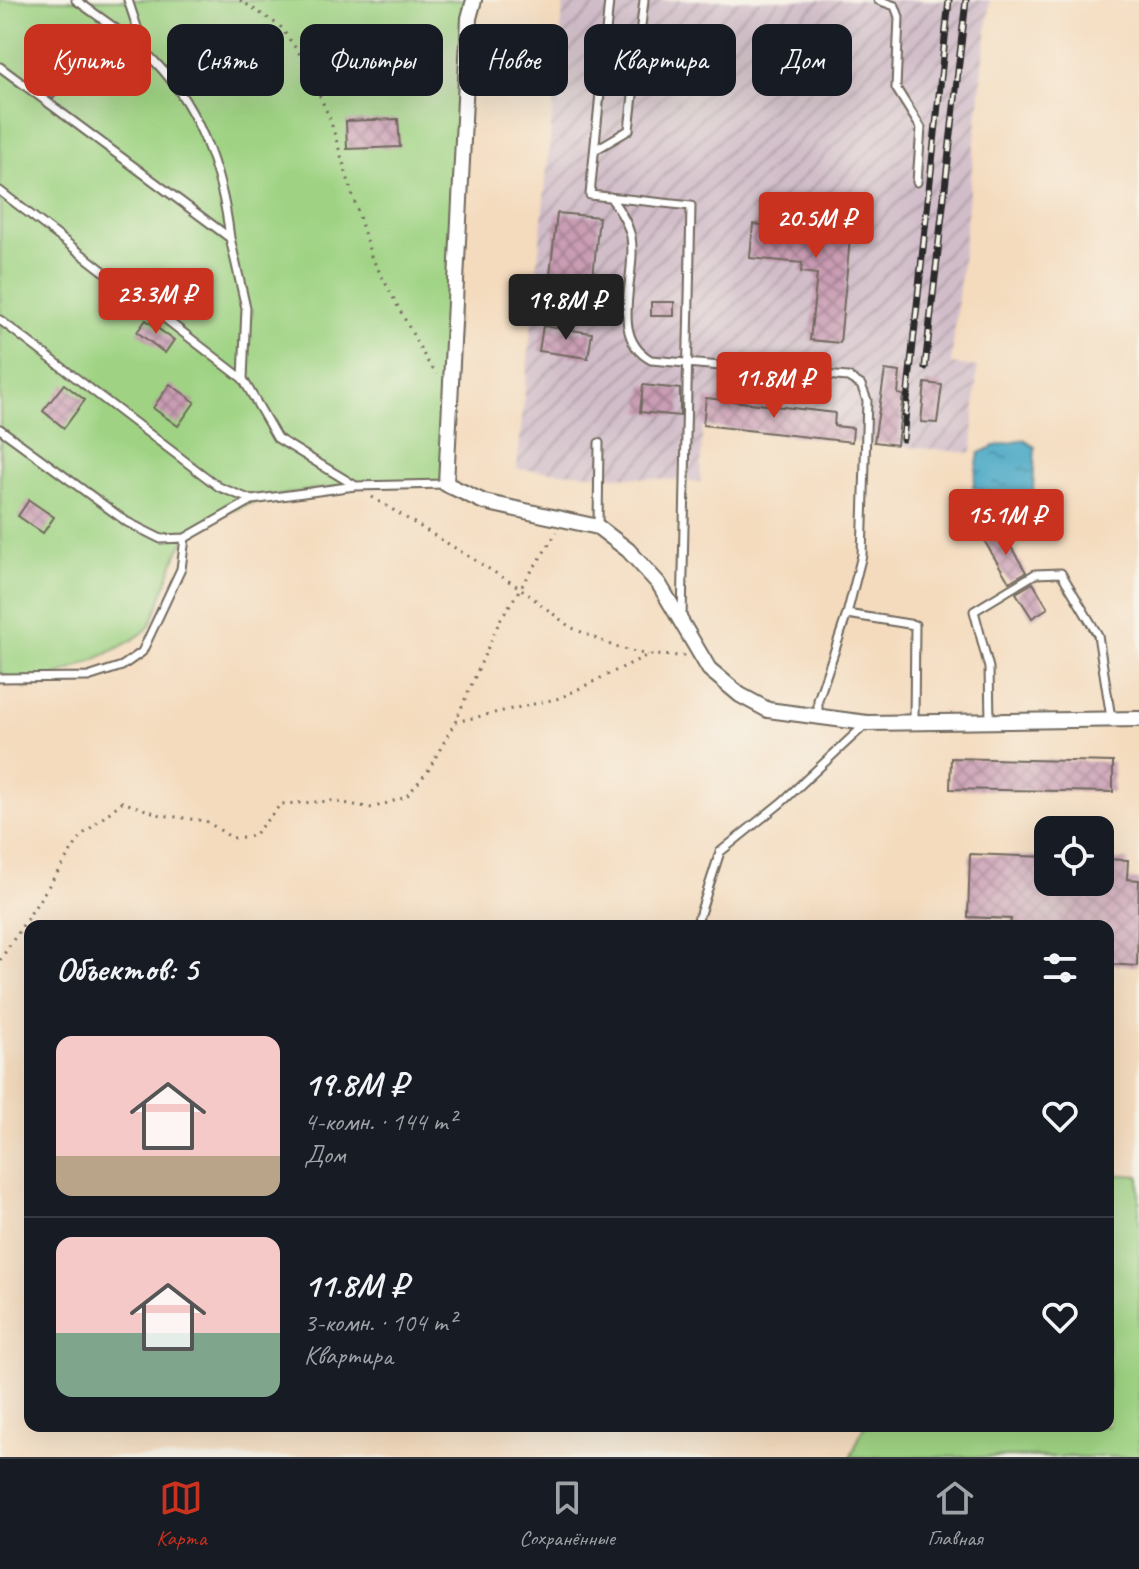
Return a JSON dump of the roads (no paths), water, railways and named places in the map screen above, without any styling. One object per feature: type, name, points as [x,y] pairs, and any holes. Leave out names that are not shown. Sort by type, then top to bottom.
[{"type":"street","points":[[474,0],[469,18],[446,484],[484,502],[598,527],[628,550],[649,573],[682,620],[709,669],[740,695],[768,710],[818,719],[867,723],[1139,719]]},
{"type":"lane","points":[[76,0],[108,24]]},
{"type":"lane","points":[[128,0],[136,24]]},
{"type":"lane","points":[[595,150],[629,130],[644,0]]},
{"type":"lane","points":[[878,0],[895,6],[899,17],[896,88],[921,128],[917,182]]},
{"type":"lane","points":[[609,1],[590,195],[691,206],[682,620]]},
{"type":"lane","points":[[151,58],[190,106],[225,195],[230,238],[246,308],[243,379]]},
{"type":"lane","points":[[0,67],[230,238]]},
{"type":"lane","points":[[0,191],[243,379],[277,438],[355,486]]},
{"type":"lane","points":[[610,197],[624,217],[631,237],[627,335],[637,352],[651,360],[848,377],[861,385],[867,400],[862,555],[847,614],[818,700],[818,719]]},
{"type":"lane","points":[[0,320],[219,487],[252,500]]},
{"type":"lane","points":[[0,429],[127,522],[161,539],[185,538],[252,500],[355,486],[446,484]]},
{"type":"lane","points":[[598,527],[599,443]]},
{"type":"lane","points":[[0,678],[88,677],[122,666],[142,652],[181,569],[185,538]]},
{"type":"lane","points":[[990,721],[989,668],[974,611],[1035,574],[1061,573],[1098,635],[1111,718]]},
{"type":"lane","points":[[847,614],[915,625],[914,721]]},
{"type":"lane","points":[[698,920],[720,852],[782,802],[867,723]]},
{"type":"water","points":[[1024,440],[1035,447],[1033,493],[1003,497],[973,487],[979,453]]},
{"type":"railway","points":[[903,439],[949,0]]},
{"type":"railway","points":[[925,367],[966,0]]}]
